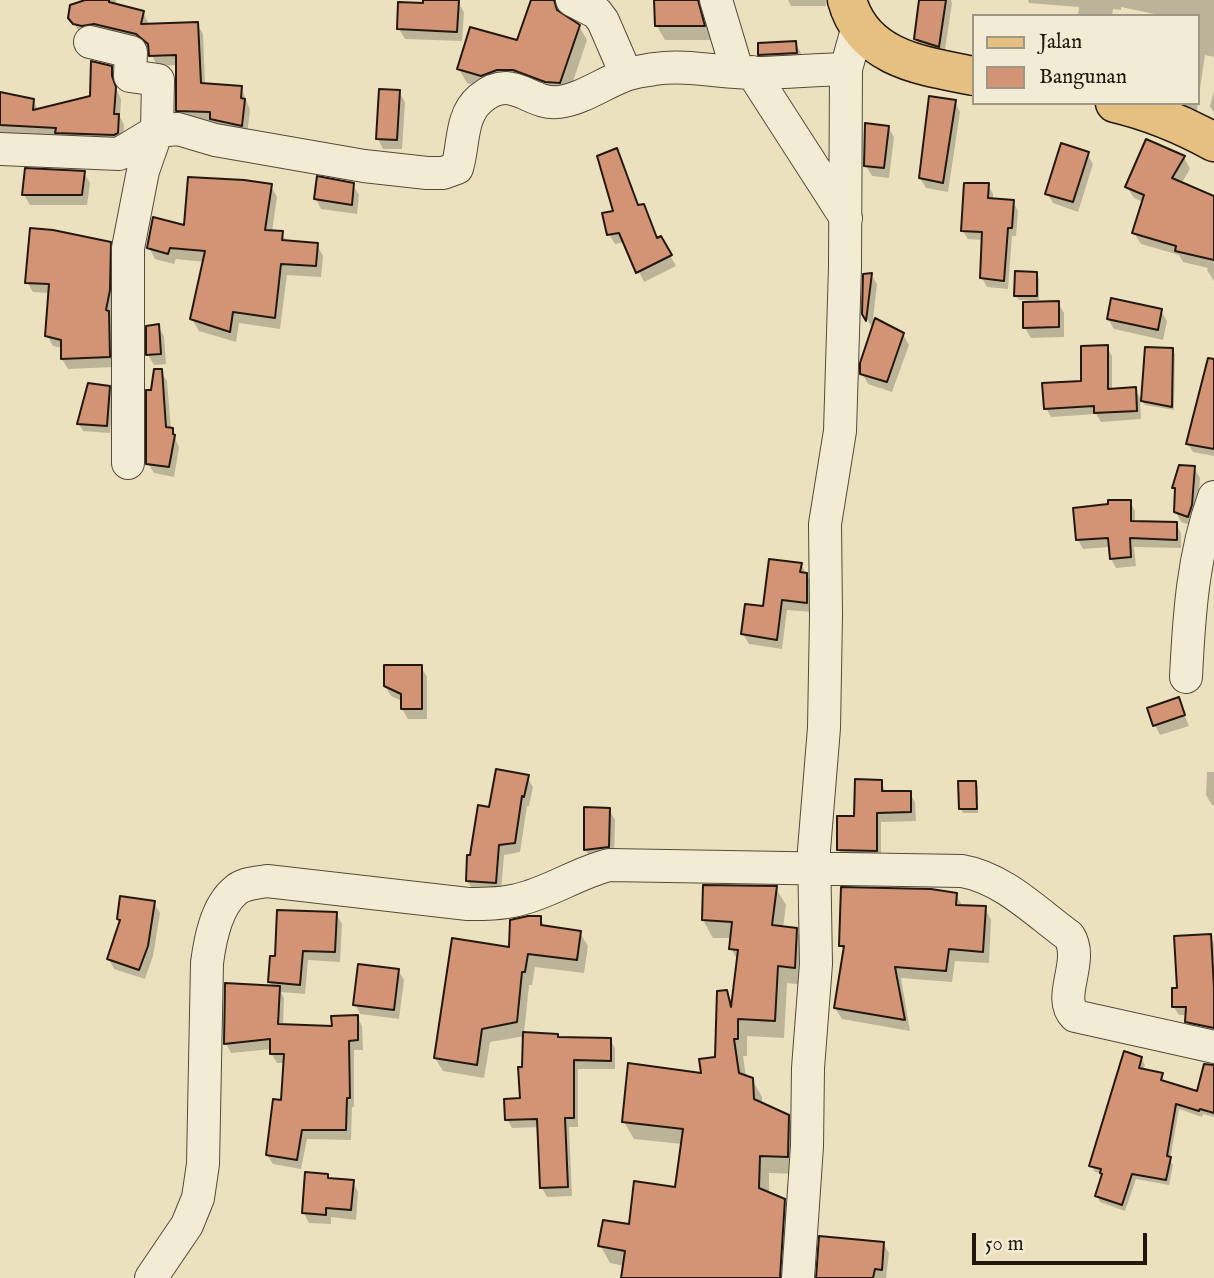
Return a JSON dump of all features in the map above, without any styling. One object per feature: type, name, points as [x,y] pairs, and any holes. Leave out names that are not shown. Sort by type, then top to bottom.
[{"type":"main road","points":[[853,13],[877,46],[902,58],[972,76]]},
{"type":"main road","points":[[1123,105],[1191,130],[1214,142]]},
{"type":"street","points":[[572,0],[597,13],[603,21],[625,74]]},
{"type":"street","points":[[716,0],[745,71],[846,218]]},
{"type":"street","points":[[798,1278],[816,964],[814,869],[824,728],[825,524],[840,430],[846,218],[846,69],[853,13]]},
{"type":"street","points":[[90,42],[131,52],[130,76],[158,80],[157,131],[143,170],[128,248],[128,463]]},
{"type":"street","points":[[0,149],[118,154],[157,131],[178,129],[215,140],[364,166],[443,173],[457,169],[463,133],[471,109],[490,92],[505,88],[524,92],[547,103],[561,102],[625,74],[657,69],[846,69]]},
{"type":"street","points":[[1186,677],[1193,580],[1203,527],[1214,497]]},
{"type":"street","points":[[151,1278],[187,1225],[198,1198],[203,1164],[207,963],[210,938],[224,904],[236,890],[249,884],[267,881],[468,904],[492,904],[517,901],[589,870],[609,865],[962,871],[982,874],[1069,936],[1075,953],[1068,1003],[1075,1016],[1214,1047]]},
{"type":"building","points":[[85,0],[109,0],[144,11],[141,24],[198,22],[201,83],[242,86],[241,98],[245,99],[242,126],[210,119],[210,112],[176,111],[176,55],[149,56],[148,44],[136,34],[94,24],[73,24],[68,18],[70,5]]},
{"type":"building","points":[[423,0],[459,0],[457,32],[397,29],[398,2],[423,3]]},
{"type":"building","points":[[531,0],[554,0],[557,10],[580,25],[560,83],[545,82],[513,70],[497,70],[481,76],[457,69],[470,27],[517,40]]},
{"type":"building","points":[[654,0],[698,0],[705,26],[655,26]]},
{"type":"building","points":[[919,0],[946,0],[939,47],[914,39]]},
{"type":"building","points":[[796,41],[797,53],[758,55],[758,43]]},
{"type":"building","points":[[91,61],[112,66],[116,87],[114,114],[119,114],[118,133],[55,133],[56,128],[0,125],[0,92],[34,99],[33,110],[90,96]]},
{"type":"building","points":[[379,89],[400,90],[397,140],[376,139]]},
{"type":"building","points":[[929,96],[956,100],[943,183],[919,178]]},
{"type":"building","points":[[865,123],[889,126],[884,168],[864,166]]},
{"type":"building","points":[[1146,139],[1185,156],[1172,178],[1214,196],[1214,260],[1175,251],[1176,246],[1132,233],[1144,195],[1125,187]]},
{"type":"building","points":[[1061,143],[1089,152],[1073,202],[1045,194]]},
{"type":"building","points":[[617,148],[638,205],[644,204],[657,238],[661,236],[672,255],[636,273],[619,233],[607,235],[602,213],[613,211],[597,156]]},
{"type":"building","points":[[25,168],[85,171],[82,195],[22,195]]},
{"type":"building","points":[[317,176],[354,183],[352,205],[314,199]]},
{"type":"building","points":[[188,177],[272,184],[265,230],[283,231],[282,240],[318,243],[316,266],[281,264],[275,318],[233,312],[230,332],[190,319],[205,251],[170,248],[168,254],[147,248],[153,217],[184,225]]},
{"type":"building","points":[[964,183],[989,183],[988,198],[1014,200],[1012,228],[1008,228],[1004,281],[980,278],[982,232],[961,231]]},
{"type":"building","points":[[30,228],[111,242],[110,290],[106,310],[109,311],[110,357],[61,359],[61,340],[45,336],[49,284],[25,283]]},
{"type":"building","points":[[1015,271],[1037,272],[1037,296],[1014,296]]},
{"type":"building","points":[[872,273],[866,321],[862,314],[863,274]]},
{"type":"building","points":[[1111,298],[1162,309],[1158,330],[1107,319]]},
{"type":"building","points":[[1059,301],[1059,327],[1023,328],[1023,302]]},
{"type":"building","points":[[875,318],[904,333],[887,382],[860,374],[860,363]]},
{"type":"building","points":[[159,324],[161,354],[146,355],[146,326]]},
{"type":"building","points":[[1108,345],[1108,389],[1136,387],[1137,411],[1094,413],[1094,406],[1044,409],[1042,383],[1081,381],[1081,346]]},
{"type":"building","points":[[1145,347],[1173,348],[1172,407],[1141,401]]},
{"type":"building","points":[[1208,358],[1214,359],[1214,449],[1186,444]]},
{"type":"building","points":[[154,369],[162,369],[166,427],[173,428],[175,435],[169,467],[146,464],[146,390],[151,390]]},
{"type":"building","points":[[88,383],[110,386],[107,426],[77,424]]},
{"type":"building","points":[[1179,465],[1195,466],[1192,505],[1188,517],[1174,512],[1175,488],[1172,488]]},
{"type":"building","points":[[1108,500],[1131,500],[1131,521],[1177,522],[1177,540],[1130,538],[1131,557],[1110,559],[1108,538],[1076,540],[1073,508],[1108,504]]},
{"type":"building","points":[[769,559],[802,563],[800,572],[807,573],[807,603],[782,600],[777,640],[741,634],[745,604],[763,606]]},
{"type":"building","points":[[384,665],[422,665],[422,709],[401,709],[401,694],[384,686]]},
{"type":"building","points":[[1179,697],[1185,715],[1153,726],[1147,708]]},
{"type":"building","points":[[496,769],[529,775],[524,797],[522,796],[515,843],[499,845],[496,883],[466,881],[467,855],[470,855],[478,805],[489,807]]},
{"type":"building","points":[[855,779],[882,780],[882,791],[911,791],[911,812],[877,813],[877,851],[837,850],[837,816],[854,816]]},
{"type":"building","points":[[958,781],[976,781],[977,809],[959,809]]},
{"type":"building","points":[[584,807],[610,808],[609,847],[584,850]]},
{"type":"building","points":[[703,885],[777,886],[772,925],[797,928],[795,968],[778,966],[775,1021],[738,1019],[738,1039],[734,1039],[739,1073],[753,1078],[754,1099],[789,1115],[788,1157],[760,1156],[759,1188],[785,1199],[780,1278],[621,1278],[625,1251],[598,1246],[603,1220],[629,1224],[634,1181],[675,1187],[683,1129],[622,1122],[628,1063],[701,1073],[699,1059],[715,1057],[717,991],[727,990],[731,1007],[738,950],[729,949],[732,922],[702,920]]},
{"type":"building","points":[[841,887],[931,889],[957,893],[956,905],[986,906],[983,952],[949,949],[946,971],[895,967],[905,1020],[834,1008],[844,946],[839,946]]},
{"type":"building","points":[[120,896],[155,901],[148,946],[139,970],[107,959],[120,920],[117,919]]},
{"type":"building","points":[[277,910],[337,912],[335,952],[303,951],[300,985],[268,982],[270,956],[275,956]]},
{"type":"building","points":[[541,916],[541,925],[581,931],[577,960],[528,954],[525,972],[522,972],[517,1022],[482,1029],[477,1065],[434,1058],[452,938],[509,947],[510,920]]},
{"type":"building","points":[[1211,934],[1214,1028],[1185,1022],[1186,1007],[1172,1007],[1172,988],[1177,988],[1174,936]]},
{"type":"building","points":[[358,964],[399,969],[394,1010],[353,1005]]},
{"type":"building","points":[[225,983],[280,986],[278,1024],[332,1026],[331,1016],[358,1015],[358,1040],[349,1041],[350,1098],[347,1098],[346,1130],[302,1130],[297,1160],[266,1155],[273,1099],[281,1100],[284,1054],[270,1054],[270,1039],[224,1044]]},
{"type":"building","points":[[523,1032],[558,1034],[558,1037],[611,1038],[611,1061],[574,1060],[574,1118],[565,1118],[568,1187],[540,1188],[537,1119],[505,1120],[504,1099],[520,1098],[518,1067],[522,1067]]},
{"type":"building","points":[[1124,1051],[1142,1057],[1139,1068],[1163,1073],[1161,1080],[1197,1091],[1204,1064],[1214,1065],[1214,1113],[1176,1104],[1167,1156],[1171,1157],[1166,1180],[1132,1174],[1122,1205],[1095,1196],[1101,1169],[1089,1166]]},
{"type":"building","points":[[305,1172],[328,1174],[328,1178],[354,1180],[351,1210],[326,1208],[326,1215],[302,1213]]},
{"type":"building","points":[[819,1236],[884,1242],[882,1270],[875,1269],[873,1278],[816,1278]]}]
